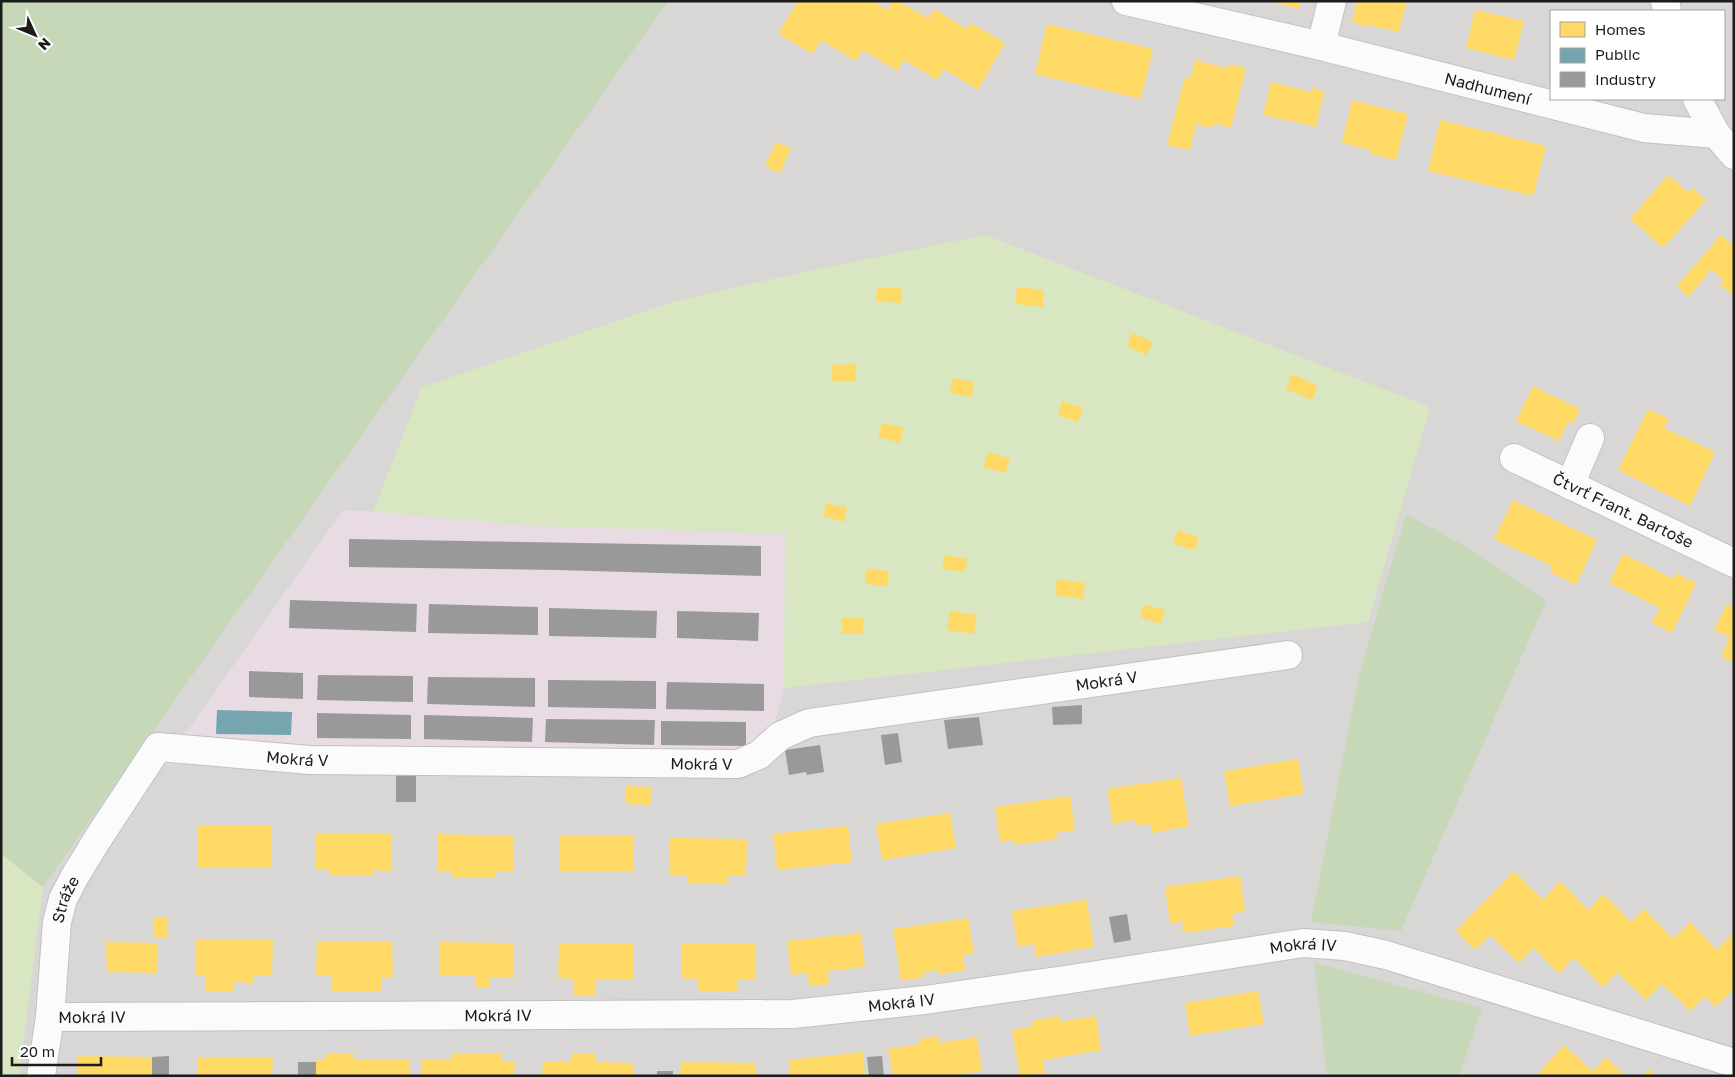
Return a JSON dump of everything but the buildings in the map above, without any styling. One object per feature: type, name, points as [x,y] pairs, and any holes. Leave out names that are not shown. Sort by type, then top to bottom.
[{"type":"street","name":"Nadhumení","points":[[1126,1],[1321,46],[1644,128],[1716,134]]},
{"type":"street","points":[[1321,46],[1332,1]]},
{"type":"street","points":[[1698,100],[1716,134],[1734,155]]},
{"type":"street","points":[[1570,485],[1590,438]]},
{"type":"street","name":"Čtvrť Frant. Bartoše","points":[[1514,458],[1734,563]]},
{"type":"street","name":"Mokrá V","points":[[158,747],[310,760],[738,764],[759,755],[780,736],[809,723],[1288,655]]},
{"type":"street","name":"Stráže","points":[[41,1076],[50,1016],[57,922],[64,899],[75,876],[97,840],[158,747]]},
{"type":"street","name":"Mokrá IV","points":[[50,1016],[793,1014],[925,1000],[1303,943],[1345,946],[1386,955],[1734,1063]]},
{"type":"shaded area","points":[[666,1],[1734,1],[1734,1076],[1,1076],[1,854],[42,886]]},
{"type":"shaded area","points":[[343,510],[785,534],[784,688],[761,773],[164,764]]},
{"type":"green space","points":[[1,1],[668,1],[43,887],[1,854]]},
{"type":"green space","points":[[985,235],[1430,407],[1368,622],[784,688],[785,534],[536,526],[373,512],[422,387],[673,302],[795,274]]},
{"type":"green space","points":[[1406,514],[1479,554],[1546,601],[1401,931],[1311,922],[1359,675]]},
{"type":"green space","points":[[1,854],[43,887],[19,1076],[1,1076]]},
{"type":"green space","points":[[1314,963],[1482,1008],[1459,1076],[1327,1076]]}]
